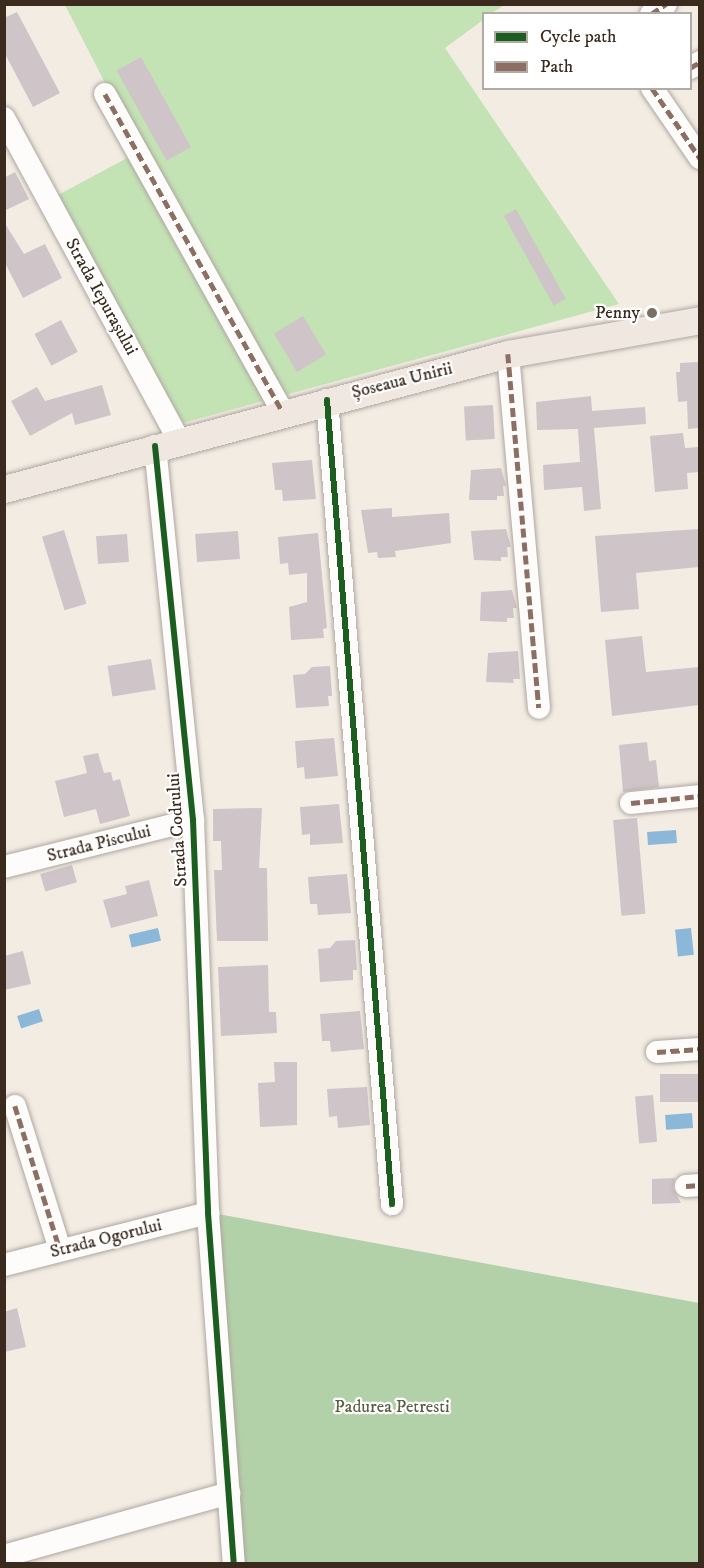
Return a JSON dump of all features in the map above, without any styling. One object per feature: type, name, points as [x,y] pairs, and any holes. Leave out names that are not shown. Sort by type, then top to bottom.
[{"type":"main road","name":"Șoseaua Unirii","points":[[4,489],[327,400],[508,354],[699,320]]},
{"type":"street","points":[[655,90],[699,158]]},
{"type":"street","points":[[105,94],[283,412]]},
{"type":"street","name":"Strada Iepurașului","points":[[4,118],[11,154],[167,443]]},
{"type":"street","points":[[508,354],[539,708]]},
{"type":"street","points":[[327,400],[392,1204]]},
{"type":"street","name":"Strada Codrului","points":[[167,443],[193,820],[208,1213],[234,1563]]},
{"type":"street","points":[[631,803],[699,796]]},
{"type":"street","name":"Strada Piscului","points":[[4,867],[193,820]]},
{"type":"street","points":[[657,1052],[699,1049]]},
{"type":"street","points":[[15,1106],[60,1250]]},
{"type":"street","name":"Strada Ogorului","points":[[4,1265],[208,1213]]},
{"type":"street","points":[[4,1556],[229,1493]]},
{"type":"green space","points":[[65,5],[504,5],[494,12],[482,12],[482,21],[445,48],[619,304],[183,423],[58,195],[140,151]]},
{"type":"green space","name":"Padurea Petresti","points":[[218,1214],[699,1303],[699,1563],[244,1563]]},
{"type":"water","points":[[676,830],[677,843],[648,845],[647,832]]},
{"type":"water","points":[[158,928],[161,941],[132,947],[129,935]]},
{"type":"water","points":[[691,928],[694,955],[678,957],[675,930]]},
{"type":"water","points":[[39,1009],[43,1021],[21,1028],[17,1016]]},
{"type":"water","points":[[692,1113],[693,1128],[666,1130],[665,1115]]},
{"type":"building","points":[[17,12],[60,93],[33,107],[4,52],[4,18]]},
{"type":"building","points":[[141,57],[191,147],[166,161],[117,71]]},
{"type":"building","points":[[15,172],[29,199],[4,211],[4,178]]},
{"type":"building","points":[[516,209],[566,299],[554,306],[504,216]]},
{"type":"building","points":[[4,222],[24,254],[45,244],[62,278],[23,298],[4,261]]},
{"type":"building","points":[[303,316],[326,355],[297,372],[274,334]]},
{"type":"building","points":[[61,320],[78,352],[51,366],[35,334]]},
{"type":"building","points":[[698,362],[699,428],[688,429],[687,401],[678,402],[676,372],[680,372],[680,363]]},
{"type":"building","points":[[102,385],[111,415],[75,425],[72,413],[30,436],[11,401],[37,387],[45,401]]},
{"type":"building","points":[[591,396],[592,411],[645,407],[646,424],[594,428],[601,509],[584,511],[582,487],[544,490],[543,465],[580,462],[578,429],[537,430],[536,402]]},
{"type":"building","points":[[493,405],[495,439],[466,440],[464,407]]},
{"type":"building","points":[[683,433],[685,448],[699,447],[699,472],[687,473],[688,489],[655,492],[650,436]]},
{"type":"building","points":[[312,460],[316,499],[283,501],[282,490],[275,490],[272,463]]},
{"type":"building","points":[[501,468],[506,486],[503,486],[504,496],[497,496],[497,500],[469,500],[471,470]]},
{"type":"building","points":[[392,508],[392,517],[449,513],[451,543],[395,551],[396,557],[378,558],[377,552],[368,553],[361,510]]},
{"type":"building","points":[[506,529],[511,547],[507,547],[508,557],[501,557],[501,561],[474,560],[471,531]]},
{"type":"building","points":[[699,529],[699,567],[636,573],[639,609],[601,612],[595,536]]},
{"type":"building","points":[[64,530],[87,604],[65,610],[42,537]]},
{"type":"building","points":[[238,531],[240,559],[197,562],[195,534]]},
{"type":"building","points":[[318,533],[327,628],[323,629],[324,638],[291,640],[289,607],[307,602],[307,573],[289,575],[288,563],[280,564],[278,537]]},
{"type":"building","points":[[127,534],[129,562],[98,564],[96,536]]},
{"type":"building","points":[[512,590],[517,608],[513,608],[514,618],[507,618],[507,622],[480,621],[481,592]]},
{"type":"building","points":[[642,636],[646,672],[699,667],[699,705],[612,716],[605,640]]},
{"type":"building","points":[[518,651],[520,679],[513,679],[514,683],[486,682],[488,653]]},
{"type":"building","points":[[151,659],[156,690],[112,697],[108,666]]},
{"type":"building","points":[[330,666],[332,696],[328,696],[329,706],[296,708],[293,675],[305,674],[312,667]]},
{"type":"building","points":[[334,738],[338,776],[305,779],[304,767],[297,768],[295,741]]},
{"type":"building","points":[[647,742],[649,761],[656,760],[659,787],[623,792],[619,745]]},
{"type":"building","points":[[98,753],[104,773],[111,772],[113,781],[120,779],[130,816],[100,824],[96,809],[64,817],[55,781],[87,773],[83,756]]},
{"type":"building","points":[[339,804],[343,843],[310,845],[310,834],[302,835],[300,807]]},
{"type":"building","points":[[262,808],[259,868],[267,868],[268,941],[217,941],[214,870],[222,870],[221,841],[213,841],[213,809]]},
{"type":"building","points":[[637,818],[645,914],[621,916],[613,820]]},
{"type":"building","points":[[72,865],[77,882],[45,891],[40,874]]},
{"type":"building","points":[[347,874],[351,913],[318,915],[317,904],[310,904],[308,877]]},
{"type":"building","points":[[149,880],[158,916],[111,928],[103,900],[127,894],[125,886]]},
{"type":"building","points":[[355,940],[357,970],[353,970],[353,980],[320,982],[318,949],[330,948],[336,941]]},
{"type":"building","points":[[23,951],[31,984],[4,990],[4,956]]},
{"type":"building","points":[[268,965],[269,1012],[276,1012],[277,1033],[221,1036],[218,967]]},
{"type":"building","points":[[360,1011],[364,1049],[331,1052],[330,1041],[322,1041],[320,1014]]},
{"type":"building","points":[[274,1062],[297,1062],[297,1125],[260,1127],[258,1083],[275,1082]]},
{"type":"building","points":[[660,1074],[699,1074],[699,1102],[660,1102]]},
{"type":"building","points":[[367,1087],[370,1125],[338,1128],[337,1116],[329,1117],[327,1089]]},
{"type":"building","points":[[653,1095],[657,1142],[639,1143],[635,1097]]},
{"type":"building","points":[[675,1178],[673,1188],[681,1203],[652,1204],[652,1179]]},
{"type":"building","points":[[17,1308],[26,1347],[4,1352],[4,1312]]},
{"type":"marked path","points":[[654,12],[666,4]]},
{"type":"marked path","points":[[692,67],[700,62]]},
{"type":"marked path","points":[[653,90],[700,158]]},
{"type":"marked path","points":[[105,94],[283,412]]},
{"type":"marked path","points":[[508,354],[539,708]]},
{"type":"marked path","points":[[631,803],[700,796]]},
{"type":"marked path","points":[[657,1052],[700,1049]]},
{"type":"marked path","points":[[15,1106],[60,1250]]},
{"type":"marked path","points":[[686,1186],[700,1185]]},
{"type":"cycle path","points":[[327,400],[392,1204]]},
{"type":"cycle path","points":[[155,446],[193,820],[208,1213],[234,1564]]},
{"type":"place","name":"Penny","points":[[652,313]]}]
